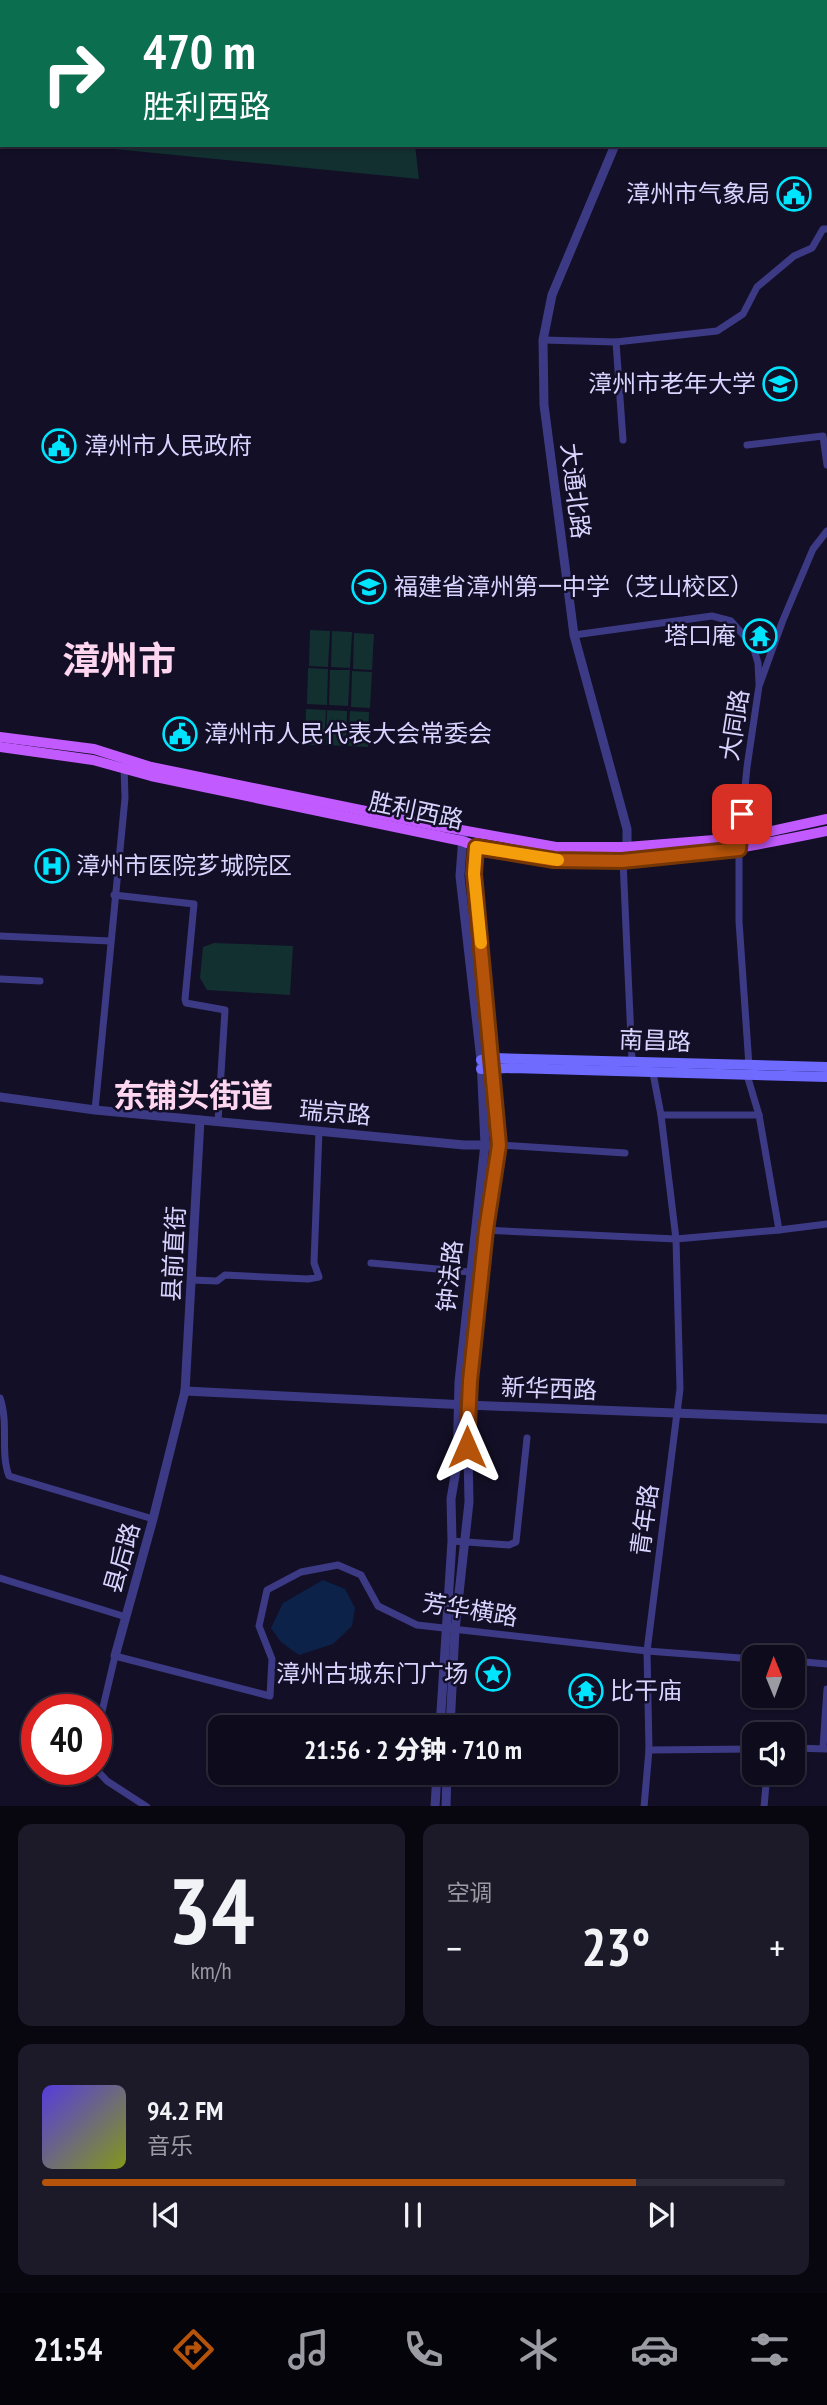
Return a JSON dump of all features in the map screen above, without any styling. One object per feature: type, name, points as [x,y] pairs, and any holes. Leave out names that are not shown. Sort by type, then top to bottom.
[{"type":"main road","points":[[0,737],[94,749],[124,764]]},
{"type":"main road","name":"胜利西路","points":[[0,747],[124,764],[463,836],[476,847],[554,860],[622,861],[827,831]]},
{"type":"main road","name":"胜利西路","points":[[739,843],[827,819]]},
{"type":"main road","points":[[463,836],[481,834],[556,847],[739,843]]},
{"type":"main road","name":"南昌路","points":[[481,1065],[632,1061],[827,1077]]},
{"type":"main road","name":"南昌路","points":[[493,1063],[653,1073],[827,1067]]},
{"type":"street","name":"大通北路","points":[[614,147],[552,295],[543,341],[544,405],[574,635],[627,829],[627,847]]},
{"type":"street","points":[[543,341],[615,342],[717,331],[743,314],[757,287],[794,256],[813,248],[822,229],[827,229]]},
{"type":"street","points":[[615,342],[623,440]]},
{"type":"street","points":[[747,445],[823,436],[827,465]]},
{"type":"street","name":"大同路","points":[[779,1230],[759,1115],[748,1070],[739,843],[759,686],[813,549],[827,531]]},
{"type":"street","points":[[574,635],[712,616],[731,621],[753,646],[758,663],[759,686]]},
{"type":"street","points":[[94,1110],[125,799],[124,764]]},
{"type":"street","name":"钟法路","points":[[450,1715],[451,1499],[499,1145],[474,874],[476,847],[481,834]]},
{"type":"street","name":"钟法路","points":[[441,1715],[450,1629],[469,1502],[459,1382],[485,1144],[481,1065],[460,876],[463,836]]},
{"type":"street","points":[[622,861],[632,1061]]},
{"type":"street","points":[[114,895],[194,904],[185,999],[186,1003],[225,1010],[218,1121]]},
{"type":"street","points":[[0,936],[110,941]]},
{"type":"street","points":[[0,979],[40,981]]},
{"type":"street","name":"青年路","points":[[643,1806],[649,1750],[647,1651],[680,1389],[676,1239],[661,1115],[653,1073]]},
{"type":"street","name":"瑞京路","points":[[0,1097],[94,1110],[464,1145],[499,1145]]},
{"type":"street","points":[[661,1115],[759,1115]]},
{"type":"street","name":"县前直街","points":[[185,1391],[200,1120]]},
{"type":"street","points":[[192,1280],[217,1281],[225,1275],[308,1279],[319,1277],[314,1263],[319,1131]]},
{"type":"street","points":[[499,1145],[625,1153]]},
{"type":"street","points":[[475,1229],[676,1239],[827,1224]]},
{"type":"street","points":[[371,1263],[470,1272]]},
{"type":"street","name":"新华西路","points":[[185,1391],[827,1419]]},
{"type":"street","name":"县后路","points":[[106,1694],[185,1391]]},
{"type":"street","points":[[0,1398],[4,1409],[3,1466],[9,1476],[153,1519]]},
{"type":"street","points":[[452,1541],[509,1545],[516,1542],[527,1438]]},
{"type":"street","name":"芳华横路","points":[[115,1656],[270,1696],[272,1659],[259,1626],[267,1590],[301,1572],[338,1565],[361,1575],[378,1606],[417,1625],[647,1651],[742,1658]]},
{"type":"street","points":[[0,1578],[125,1617]]},
{"type":"street","points":[[805,1662],[827,1664]]},
{"type":"street","points":[[805,1748],[825,1749],[827,1689]]},
{"type":"street","points":[[649,1750],[742,1749]]},
{"type":"street","points":[[112,1784],[145,1806]]},
{"type":"street","points":[[435,1806],[436,1785]]},
{"type":"street","points":[[446,1806],[447,1785]]},
{"type":"street","points":[[764,1806],[766,1785]]},
{"type":"green space","points":[[94,147],[415,147],[419,179]]},
{"type":"green space","points":[[310,630],[330,631],[328,667],[309,666]]},
{"type":"green space","points":[[332,631],[352,632],[350,668],[331,667]]},
{"type":"green space","points":[[354,633],[374,634],[372,670],[353,669]]},
{"type":"green space","points":[[308,668],[328,669],[327,705],[307,704]]},
{"type":"green space","points":[[330,670],[350,670],[348,706],[329,705]]},
{"type":"green space","points":[[352,671],[372,672],[370,708],[351,707]]},
{"type":"green space","points":[[306,709],[326,710],[324,745],[305,745]]},
{"type":"green space","points":[[327,710],[347,711],[346,746],[326,745]]},
{"type":"green space","points":[[350,711],[369,712],[368,747],[348,746]]},
{"type":"green space","points":[[214,943],[293,946],[290,995],[207,990],[200,978],[203,947]]},
{"type":"water","points":[[323,1580],[345,1589],[355,1608],[352,1626],[333,1644],[299,1655],[281,1642],[271,1628],[283,1603]]},
{"type":"slow traffic","points":[[481,943],[474,874],[476,847],[558,860]]},
{"type":"place","name":"漳州市气象局","points":[[794,194]]},
{"type":"place","name":"漳州市老年大学","points":[[780,384]]},
{"type":"place","name":"漳州市人民政府","points":[[59,446]]},
{"type":"place","name":"福建省漳州第一中学（芝山校区）","points":[[369,587]]},
{"type":"place","name":"塔口庵","points":[[760,636]]},
{"type":"place","name":"漳州市人民代表大会常委会","points":[[180,734]]},
{"type":"place","name":"漳州市医院芗城院区","points":[[52,866]]},
{"type":"place","name":"漳州古城东门广场","points":[[493,1674]]},
{"type":"place","name":"比干庙","points":[[586,1691]]},
{"type":"district","name":"漳州市","points":[[119,661]]},
{"type":"district","name":"东铺头街道","points":[[193,1096]]},
{"type":"route","points":[[467,1447],[467,1405],[486,1230],[499,1145],[474,874],[476,847],[554,860],[622,861],[739,849],[742,814]]}]
